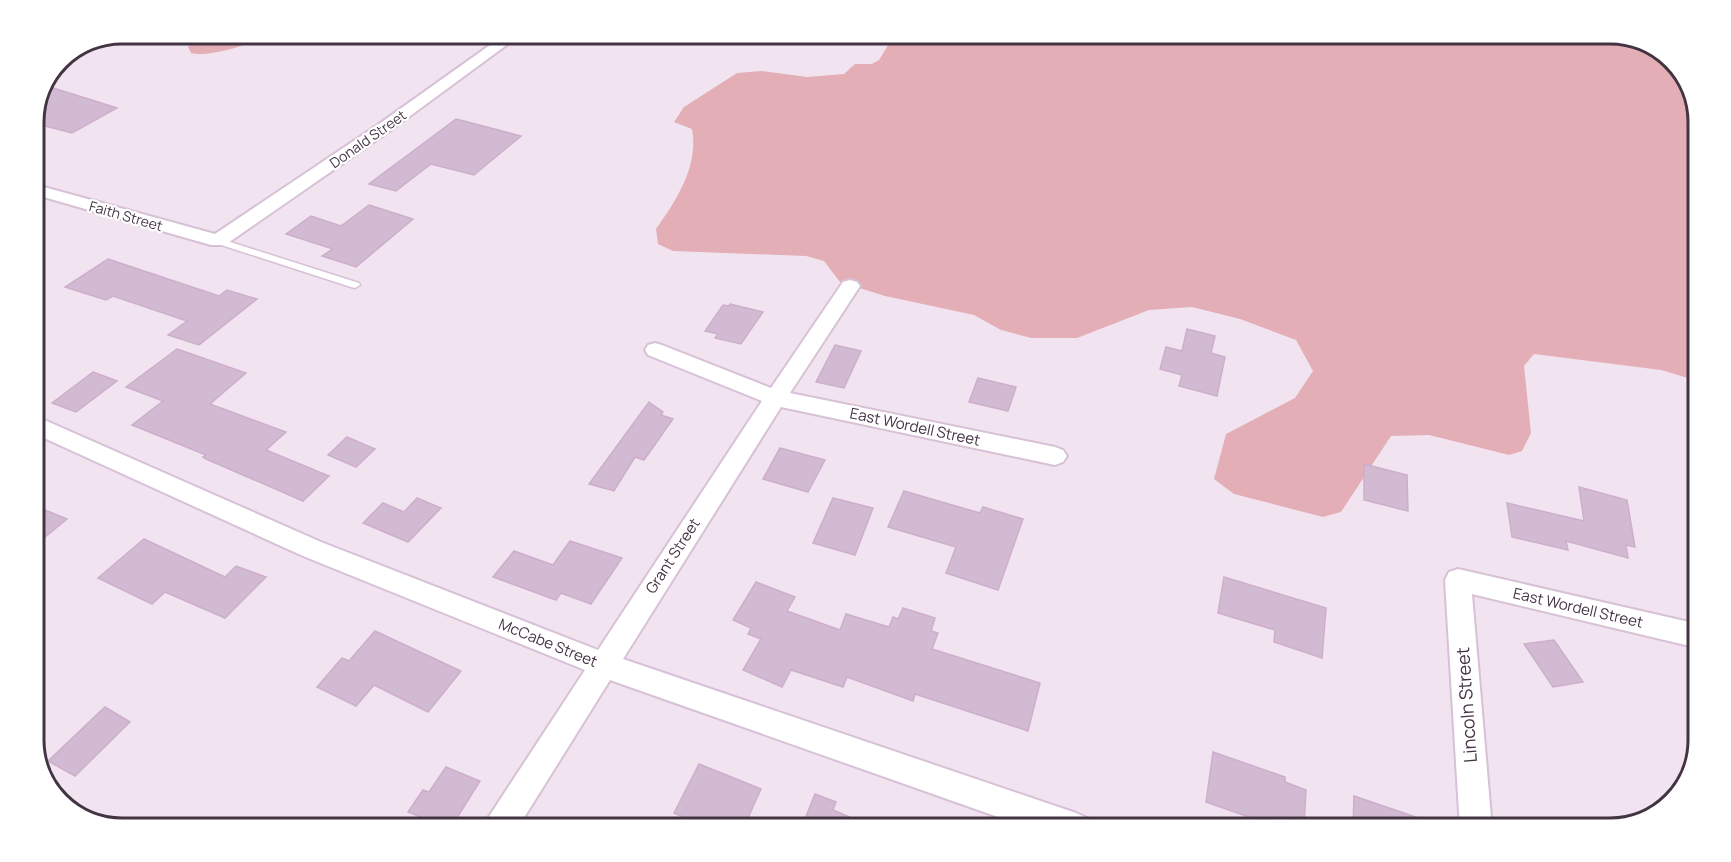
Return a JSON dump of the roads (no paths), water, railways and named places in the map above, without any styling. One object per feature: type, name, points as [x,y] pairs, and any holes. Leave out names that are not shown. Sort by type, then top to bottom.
[{"type":"street","name":"Donald Street","points":[[218,241],[386,128],[502,43]]},
{"type":"street","name":"Faith Street","points":[[44,192],[218,241]]},
{"type":"street","name":"Grant Street","points":[[505,818],[775,398],[850,286]]},
{"type":"street","name":"East Wordell Street","points":[[655,350],[775,398],[1055,456]]},
{"type":"street","name":"McCabe Street","points":[[44,428],[312,549],[603,665],[1044,818]]},
{"type":"street","name":"East Wordell Street","points":[[1458,580],[1688,634]]},
{"type":"street","name":"Lincoln Street","points":[[1458,580],[1475,818]]},
{"type":"lane","points":[[218,241],[355,285]]}]
